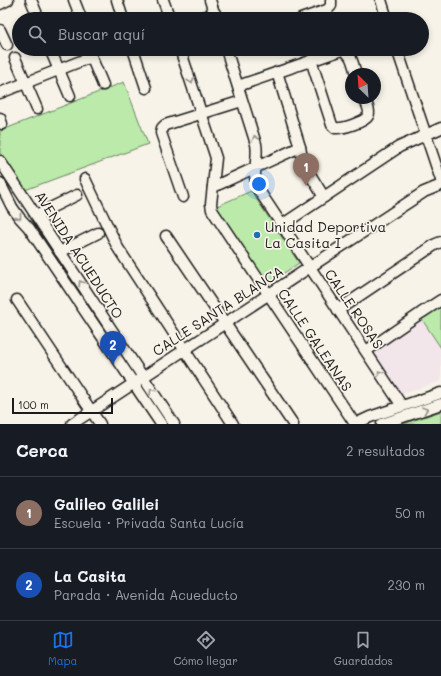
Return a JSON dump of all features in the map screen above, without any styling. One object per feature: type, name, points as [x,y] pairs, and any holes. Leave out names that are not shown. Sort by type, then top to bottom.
[{"type":"street","points":[[0,4],[8,0]]},
{"type":"street","points":[[31,0],[36,12]]},
{"type":"street","points":[[74,0],[79,12]]},
{"type":"street","points":[[117,0],[121,12]]},
{"type":"street","points":[[163,0],[167,12]]},
{"type":"street","points":[[210,0],[214,12]]},
{"type":"street","points":[[321,12],[327,10],[331,6],[331,0]]},
{"type":"street","points":[[381,0],[385,12]]},
{"type":"street","points":[[0,30],[7,45]]},
{"type":"street","points":[[53,56],[70,96]]},
{"type":"street","points":[[0,93],[59,70],[85,56]]},
{"type":"street","points":[[91,56],[103,85]]},
{"type":"street","points":[[135,56],[146,88]]},
{"type":"street","name":"CALLE GALEANAS","points":[[182,56],[216,158],[212,210],[355,424]]},
{"type":"street","name":"CALLE ROSAS","points":[[228,56],[258,150],[254,175],[256,185],[402,406]]},
{"type":"street","points":[[238,86],[323,56]]},
{"type":"street","points":[[350,56],[354,68]]},
{"type":"street","points":[[399,56],[441,180]]},
{"type":"street","points":[[14,58],[36,109]]},
{"type":"street","points":[[311,60],[332,125],[335,128],[340,129],[368,117],[369,112],[366,104]]},
{"type":"street","points":[[277,72],[300,147],[303,163],[324,197]]},
{"type":"street","points":[[184,197],[161,133],[162,128],[202,113],[242,101]]},
{"type":"street","points":[[282,225],[399,148],[441,128]]},
{"type":"street","points":[[213,187],[300,147]]},
{"type":"street","name":"AVENIDA ACUEDUCTO","points":[[0,161],[4,174],[36,215],[139,380],[161,424]]},
{"type":"street","points":[[85,179],[118,248],[233,424]]},
{"type":"street","name":"AVENIDA ACUEDUCTO","points":[[0,183],[4,200],[12,207],[29,228],[139,380],[174,424]]},
{"type":"street","name":"CALLE SANTA BLANCA","points":[[72,424],[424,192],[441,186]]},
{"type":"street","points":[[36,215],[78,195]]},
{"type":"street","points":[[60,252],[98,233]]},
{"type":"street","points":[[166,236],[293,424]]},
{"type":"street","points":[[338,310],[441,242]]},
{"type":"street","points":[[17,300],[100,424]]},
{"type":"street","points":[[366,351],[441,300]]},
{"type":"street","points":[[355,424],[370,417],[441,393]]},
{"type":"street","points":[[382,424],[441,404]]},
{"type":"shaded area","points":[[421,318],[441,348],[441,381],[400,395],[371,351]]},
{"type":"green space","points":[[124,82],[148,144],[25,190],[0,153],[0,131]]},
{"type":"green space","name":"Unidad Deportiva La Casita I","points":[[251,191],[299,263],[266,285],[215,207]]},
{"type":"green space","points":[[441,305],[441,348],[421,318]]},
{"type":"green space","points":[[441,411],[441,424],[403,424]]},
{"type":"place","name":"Galileo Galilei","points":[[306,186]]},
{"type":"place","name":"Unidad Deportiva La Casita I","points":[[257,235]]},
{"type":"place","name":"La Casita","points":[[113,364]]}]
